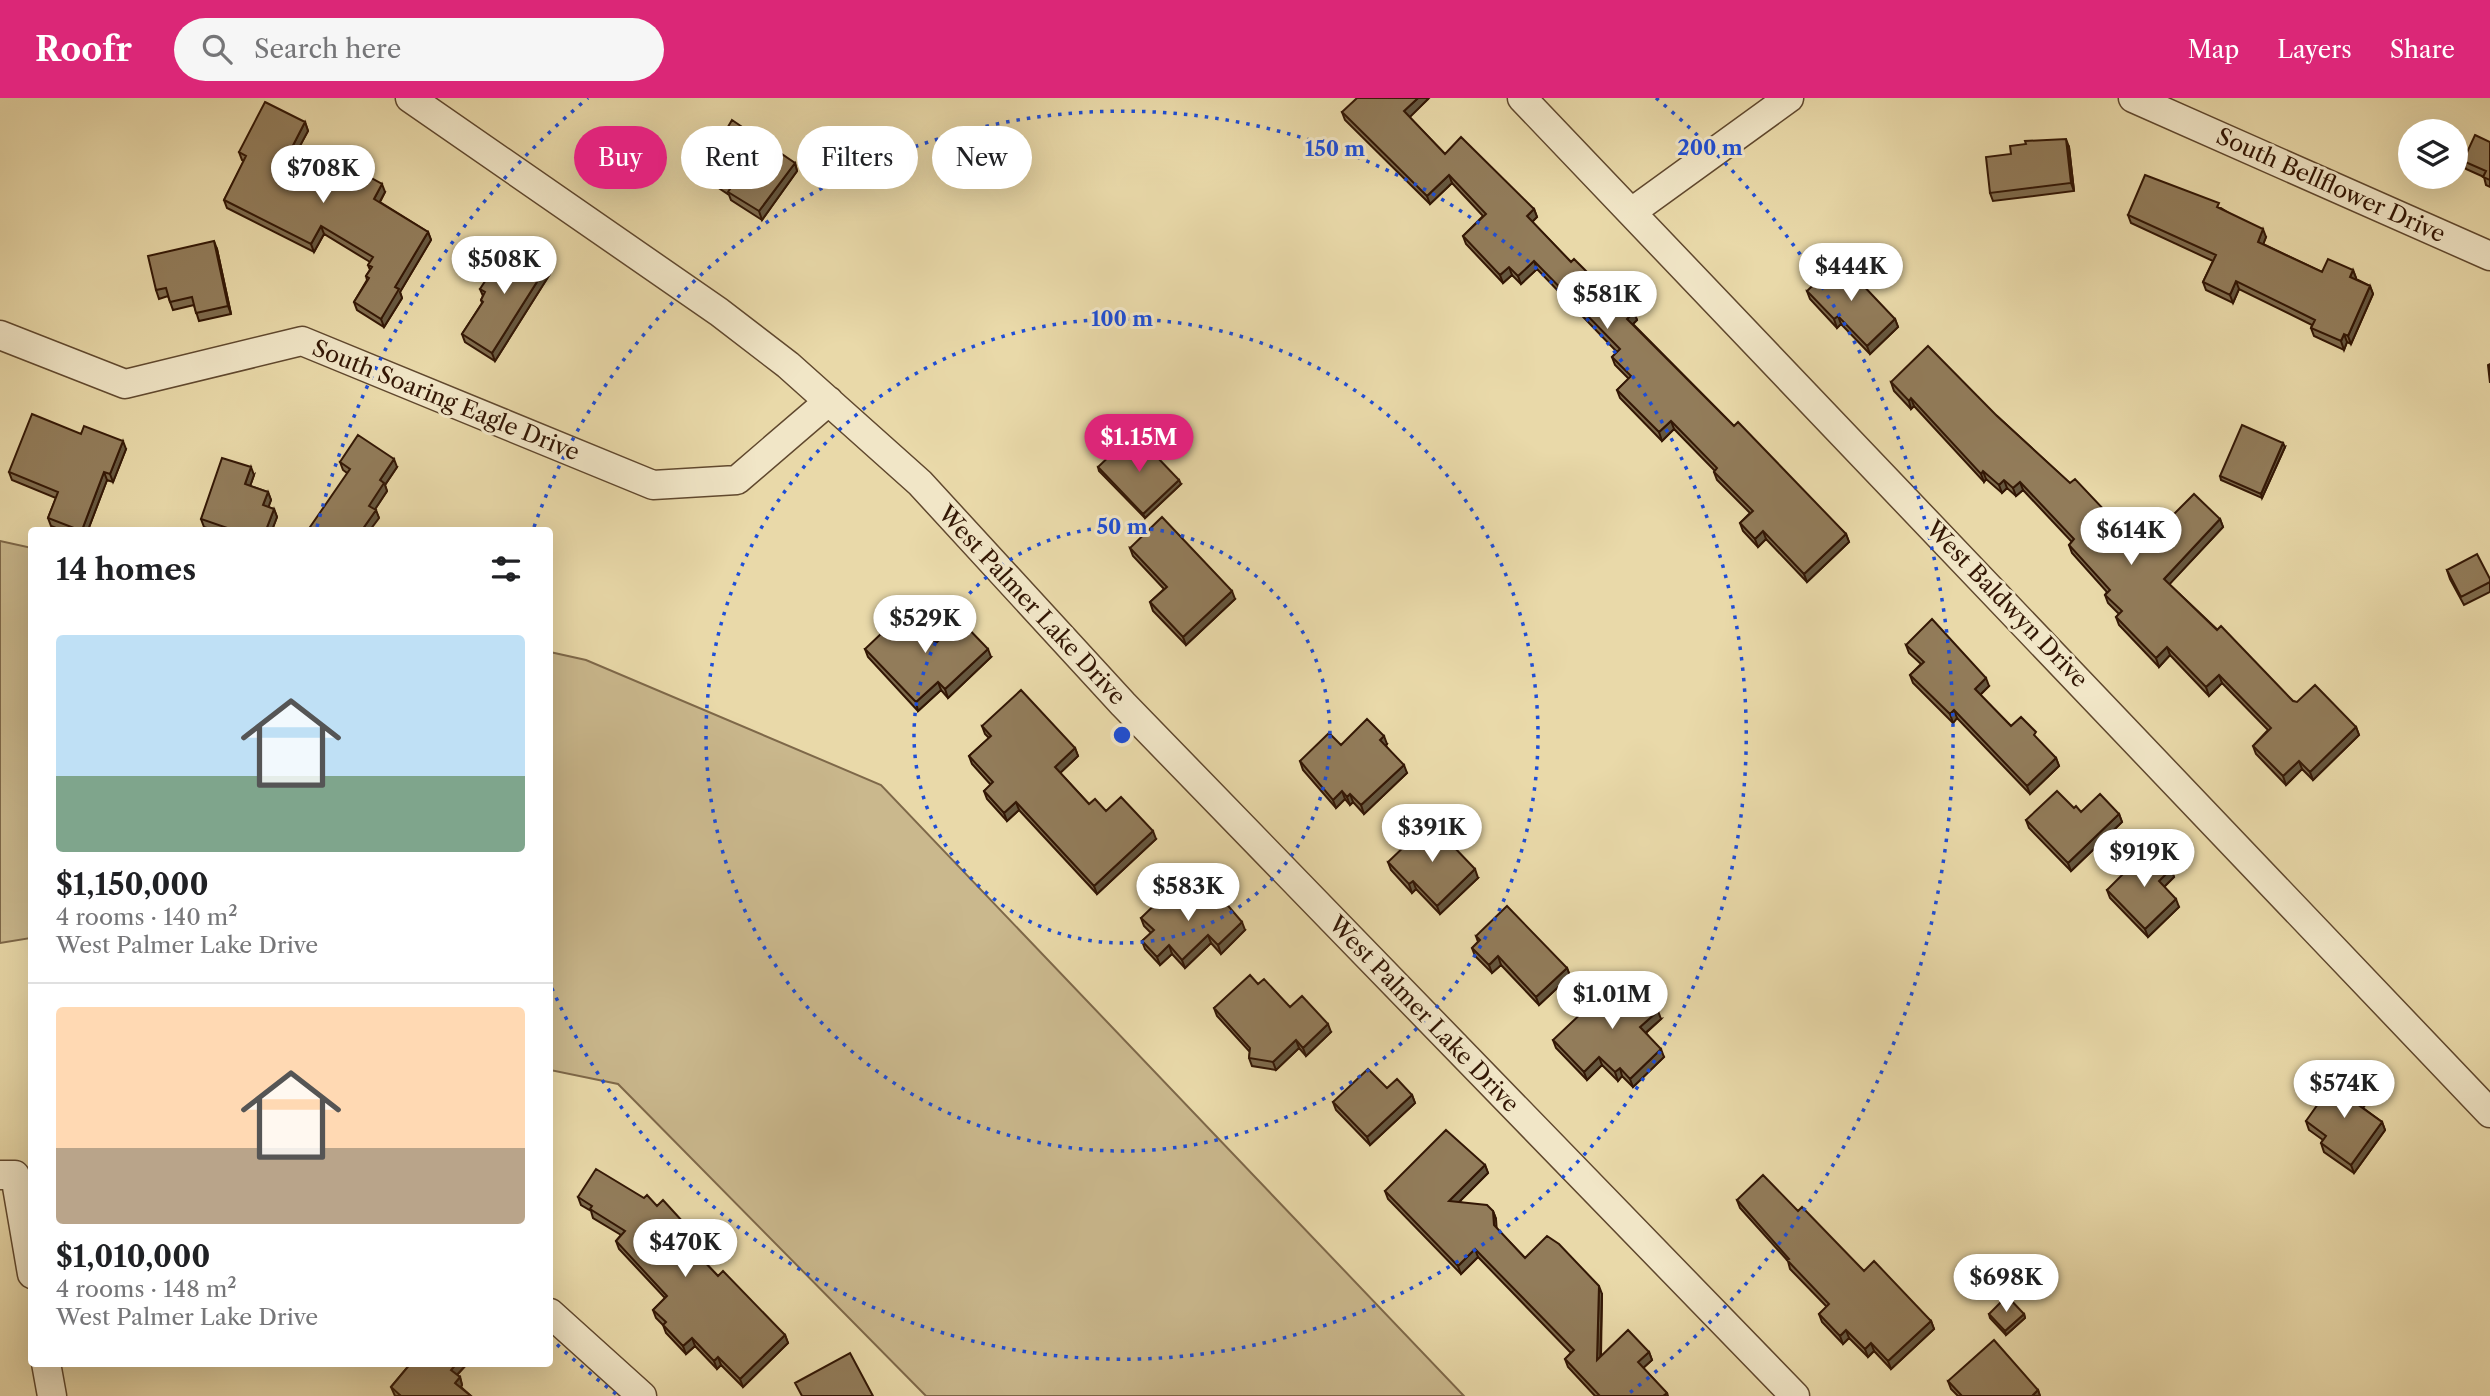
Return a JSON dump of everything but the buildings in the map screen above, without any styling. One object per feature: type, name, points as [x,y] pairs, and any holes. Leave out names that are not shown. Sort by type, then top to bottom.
[{"type":"street","name":"West Palmer Lake Drive","points":[[410,98],[719,312],[788,365],[920,483],[1123,704],[1795,1396]]},
{"type":"street","name":"West Baldwyn Drive","points":[[1522,98],[1633,211],[2490,1112]]},
{"type":"street","points":[[1633,211],[1789,98]]},
{"type":"street","name":"South Bellflower Drive","points":[[2133,98],[2490,256]]},
{"type":"street","name":"South Soaring Eagle Drive","points":[[0,335],[125,384],[302,341],[653,485],[737,480],[829,401]]},
{"type":"street","points":[[0,1175],[15,1175],[28,1251]]},
{"type":"street","points":[[553,1316],[642,1396]]},
{"type":"street","points":[[47,1367],[52,1396]]},
{"type":"shaded area","points":[[0,541],[28,547],[28,938],[0,943]]},
{"type":"shaded area","points":[[553,653],[586,660],[881,785],[1464,1396],[926,1396],[618,1084],[553,1071]]}]
